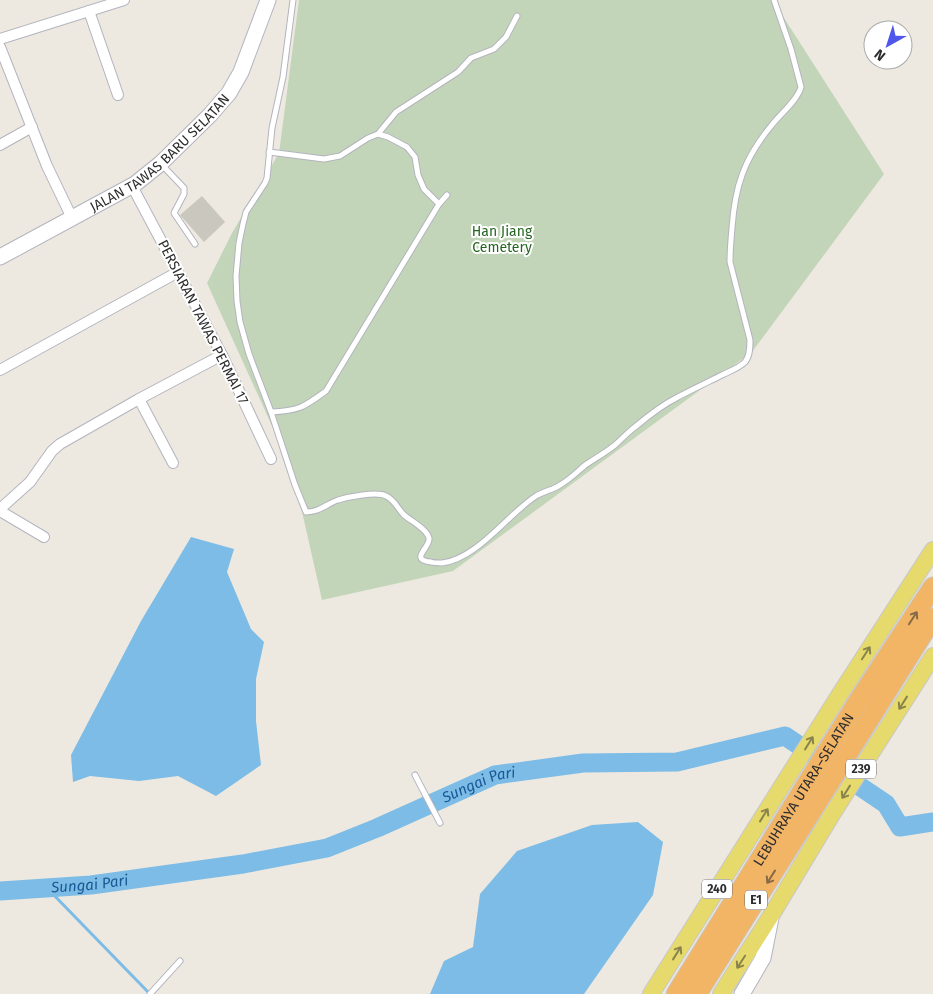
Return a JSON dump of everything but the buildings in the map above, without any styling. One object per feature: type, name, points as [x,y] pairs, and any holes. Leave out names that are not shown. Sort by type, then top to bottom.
[{"type":"highway","name":"LEBUHRAYA UTARA–SELATAN","points":[[676,994],[857,703],[933,587]]},
{"type":"highway","name":"LEBUHRAYA UTARA–SELATAN","points":[[697,994],[933,618]]},
{"type":"main road","name":"240","points":[[651,994],[933,550]]},
{"type":"main road","name":"239","points":[[721,994],[831,816],[891,722],[928,669],[933,656]]},
{"type":"street","points":[[0,39],[124,0]]},
{"type":"street","name":"JALAN TAWAS BARU SELATAN","points":[[0,257],[132,186],[160,164],[210,115],[229,93],[241,72],[268,0]]},
{"type":"street","points":[[89,11],[118,95]]},
{"type":"street","points":[[0,47],[47,166],[72,218]]},
{"type":"street","points":[[0,146],[32,128]]},
{"type":"street","name":"PERSIARAN TAWAS PERMAI 17","points":[[132,186],[222,355],[271,459]]},
{"type":"street","points":[[0,370],[178,272]]},
{"type":"street","points":[[44,536],[0,510],[30,482],[48,456],[60,444],[222,355]]},
{"type":"street","points":[[139,399],[173,463]]},
{"type":"street","points":[[742,994],[763,958],[772,914]]},
{"type":"lane","points":[[293,0],[283,77],[272,128],[267,178],[246,212],[239,243],[236,276],[240,322],[249,354],[306,512],[317,511],[346,498],[384,495],[395,502],[404,514],[428,536],[429,542],[421,554],[422,559],[425,562],[441,563],[458,558],[475,548],[500,529],[536,496],[562,485],[658,409],[677,397],[737,368],[748,357],[750,340],[730,262],[735,197],[743,170],[752,153],[802,87],[774,0]]},
{"type":"lane","points":[[269,152],[324,159],[340,156],[368,138],[378,134],[396,112],[458,72],[471,58],[494,49],[506,37],[517,16]]},
{"type":"lane","points":[[378,134],[388,136],[407,147],[415,157],[418,175],[424,189],[439,204]]},
{"type":"lane","points":[[160,164],[184,188],[184,194],[174,213],[195,244]]},
{"type":"lane","points":[[271,412],[289,411],[304,407],[326,391],[439,204],[447,195]]},
{"type":"lane","points":[[415,775],[440,824]]},
{"type":"lane","points":[[150,994],[180,961]]},
{"type":"green space","name":"Han Jiang Cemetery","points":[[299,0],[774,0],[884,174],[752,352],[453,571],[322,600],[293,472],[207,283],[232,233],[279,153]]},
{"type":"water","points":[[191,537],[234,549],[227,572],[251,629],[264,642],[256,679],[256,721],[261,765],[216,796],[178,776],[139,781],[90,776],[73,782],[71,755],[141,621]]},
{"type":"water","points":[[638,822],[663,842],[653,895],[584,994],[430,994],[444,961],[473,947],[480,894],[517,851],[592,825]]},
{"type":"waterway","name":"Sungai Pari","points":[[0,891],[91,885],[243,864],[327,848],[377,828],[495,775],[583,763],[677,762],[785,736],[886,804],[900,827],[933,822]]},
{"type":"waterway","points":[[47,888],[150,994]]}]
